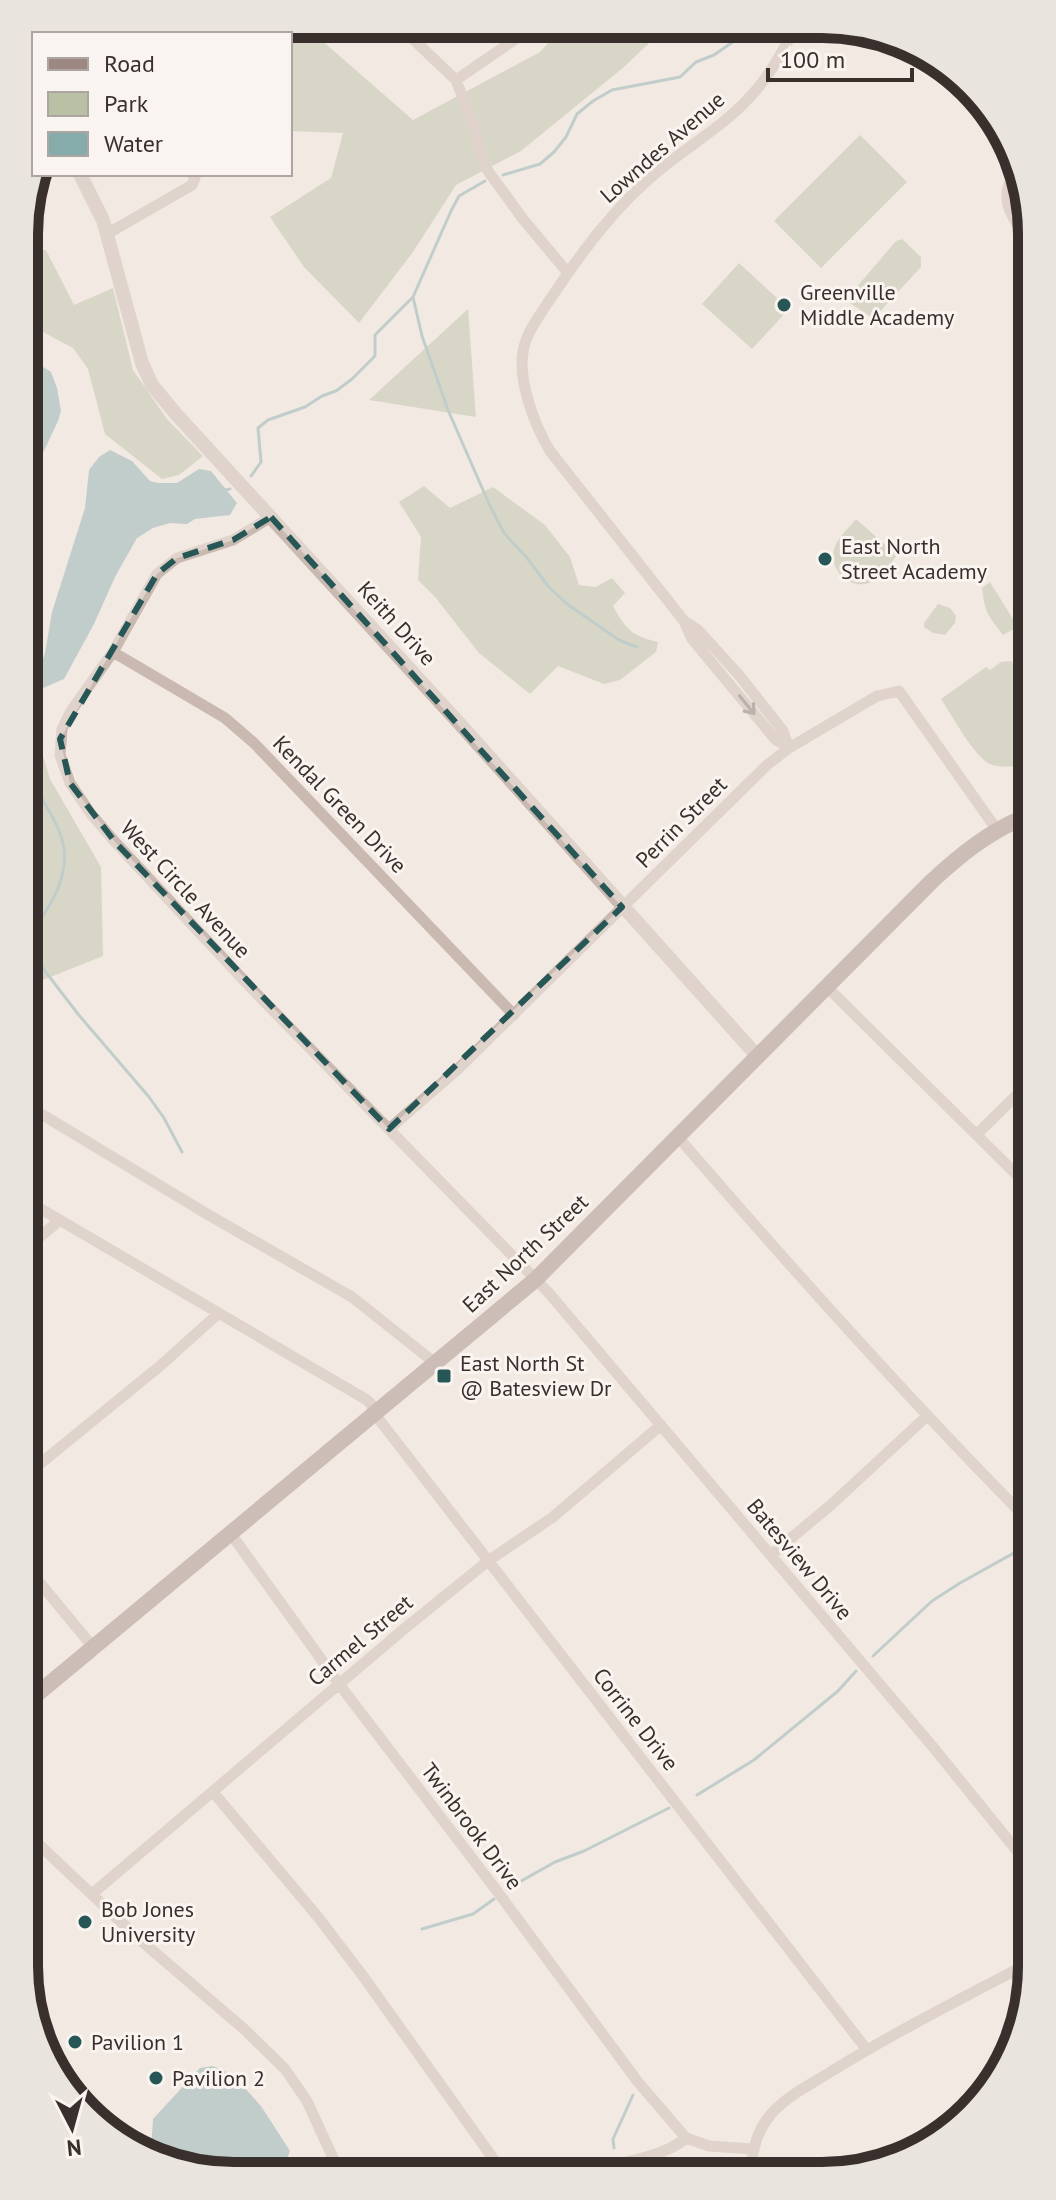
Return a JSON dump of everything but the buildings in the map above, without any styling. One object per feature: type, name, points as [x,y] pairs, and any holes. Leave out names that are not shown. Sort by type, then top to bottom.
[{"type":"main road","name":"East North Street","points":[[38,1693],[535,1280],[957,858],[997,830],[1018,820]]},
{"type":"street","points":[[410,38],[456,80],[488,171],[568,273]]},
{"type":"street","points":[[456,80],[517,38]]},
{"type":"street","name":"Lowndes Avenue","points":[[789,38],[765,79],[748,100],[631,195],[610,217],[531,329],[522,363],[530,405],[550,451],[684,621],[692,639],[775,739],[789,748]]},
{"type":"street","name":"Keith Drive","points":[[81,176],[107,234],[136,347],[152,385],[758,1057]]},
{"type":"street","points":[[107,234],[192,185],[194,176]]},
{"type":"street","points":[[1011,182],[1006,191],[1007,203],[1017,224]]},
{"type":"street","name":"West Circle Avenue","points":[[271,517],[233,540],[177,558],[157,574],[113,652],[62,729],[60,755],[70,783],[115,842],[252,989],[535,1280]]},
{"type":"street","name":"Lowndes Avenue","points":[[684,621],[698,630],[739,675],[783,731],[789,748]]},
{"type":"street","name":"Kendal Green Drive","points":[[113,652],[225,718],[254,743],[514,1015]]},
{"type":"street","name":"Perrin Street","points":[[389,1129],[458,1069],[767,765],[789,748],[877,696],[899,691],[997,830]]},
{"type":"street","points":[[827,987],[1018,1176]]},
{"type":"street","points":[[977,1134],[1018,1094]]},
{"type":"street","points":[[38,1112],[352,1297],[435,1363]]},
{"type":"street","points":[[678,1137],[812,1292],[1018,1510]]},
{"type":"street","name":"Corrine Drive","points":[[38,1207],[363,1396],[371,1404],[374,1413],[867,2050]]},
{"type":"street","points":[[38,1238],[60,1220]]},
{"type":"street","name":"Batesview Drive","points":[[535,1280],[771,1555],[1018,1852]]},
{"type":"street","points":[[38,1465],[160,1366],[219,1313]]},
{"type":"street","points":[[771,1555],[832,1504],[927,1416]]},
{"type":"street","name":"Carmel Street","points":[[92,1894],[488,1561],[553,1517],[661,1425]]},
{"type":"street","name":"Twinbrook Drive","points":[[231,1534],[339,1684],[638,2082],[686,2138]]},
{"type":"street","points":[[38,1581],[93,1647]]},
{"type":"street","points":[[213,1792],[318,1917],[496,2162]]},
{"type":"street","points":[[38,1844],[285,2069],[307,2101],[335,2162]]},
{"type":"street","points":[[752,2162],[753,2149],[765,2122],[784,2102],[867,2050],[1018,1969]]},
{"type":"street","points":[[620,2162],[672,2148],[686,2138],[709,2146],[753,2149]]},
{"type":"highlighted area","points":[[271,517],[622,907],[389,1129],[115,842],[70,783],[60,739],[157,574],[177,558],[233,540]]},
{"type":"green space","points":[[292,38],[319,38],[413,120],[540,52],[553,38],[654,38],[624,67],[521,151],[456,185],[413,252],[359,323],[304,267],[270,217],[331,178],[343,133],[292,131]]},
{"type":"green space","points":[[860,135],[907,182],[821,268],[774,221]]},
{"type":"green space","points":[[902,239],[921,257],[921,267],[875,317],[871,317],[850,303],[849,296],[896,241]]},
{"type":"green space","points":[[38,250],[46,250],[74,305],[113,288],[133,370],[167,419],[203,456],[179,475],[162,479],[105,434],[88,369],[73,348],[38,329]]},
{"type":"green space","points":[[739,263],[789,309],[752,349],[702,304]]},
{"type":"green space","points":[[468,309],[476,417],[369,400]]},
{"type":"green space","points":[[424,486],[450,508],[493,487],[545,525],[570,557],[579,585],[596,587],[612,578],[625,593],[613,606],[635,634],[658,642],[656,652],[620,680],[604,684],[558,666],[530,694],[479,653],[418,580],[421,537],[399,502]]},
{"type":"green space","points":[[856,519],[897,555],[880,577],[863,584],[855,584],[841,575],[836,569],[833,553],[838,541]]},
{"type":"green space","points":[[990,582],[1018,627],[1003,635],[984,604],[982,588]]},
{"type":"green space","points":[[938,604],[950,608],[956,616],[955,623],[945,635],[933,633],[924,627]]},
{"type":"green space","points":[[1011,661],[1018,670],[1018,765],[1008,767],[990,764],[977,753],[941,699],[986,667],[990,670],[1001,662]]},
{"type":"green space","points":[[38,739],[50,779],[101,867],[103,956],[38,982]]},
{"type":"water","points":[[38,364],[51,372],[61,411],[43,453],[39,474]]},
{"type":"water","points":[[110,450],[132,461],[150,481],[158,483],[177,483],[199,469],[211,471],[237,503],[230,515],[195,519],[187,524],[170,523],[153,528],[137,538],[64,679],[43,688],[38,687],[52,612],[85,508],[89,470],[99,457]]},
{"type":"water","points":[[213,2066],[233,2075],[261,2106],[290,2151],[286,2162],[208,2160],[151,2144],[153,2119],[200,2068]]},
{"type":"waterway","points":[[503,175],[540,164],[566,137],[577,114],[593,101],[612,90],[680,77],[696,62],[714,55],[737,38]]},
{"type":"waterway","points":[[251,476],[261,462],[258,428],[268,420],[305,407],[336,391],[375,356],[375,335],[413,297],[459,196],[485,181]]},
{"type":"waterway","points":[[413,297],[422,336],[448,410],[504,533],[567,604],[619,640],[637,647]]},
{"type":"waterway","points":[[225,490],[230,489]]},
{"type":"waterway","points":[[38,791],[59,830],[65,860],[54,897],[38,923]]},
{"type":"waterway","points":[[38,962],[149,1097],[182,1152]]},
{"type":"waterway","points":[[873,1656],[932,1601],[1018,1551]]},
{"type":"waterway","points":[[697,1795],[754,1760],[838,1691],[856,1671]]},
{"type":"waterway","points":[[507,1889],[555,1862],[584,1851],[669,1808]]},
{"type":"waterway","points":[[422,1929],[473,1914],[494,1899]]},
{"type":"waterway","points":[[614,2148],[613,2139],[633,2095]]},
{"type":"place","name":"Greenville Middle Academy","points":[[784,305]]},
{"type":"place","name":"East North Street Academy","points":[[825,559]]},
{"type":"place","name":"East North St @ Batesview Dr","points":[[444,1376]]},
{"type":"place","name":"Bob Jones University","points":[[85,1922]]},
{"type":"place","name":"Pavilion 1","points":[[75,2042]]},
{"type":"place","name":"Pavilion 2","points":[[156,2078]]}]
